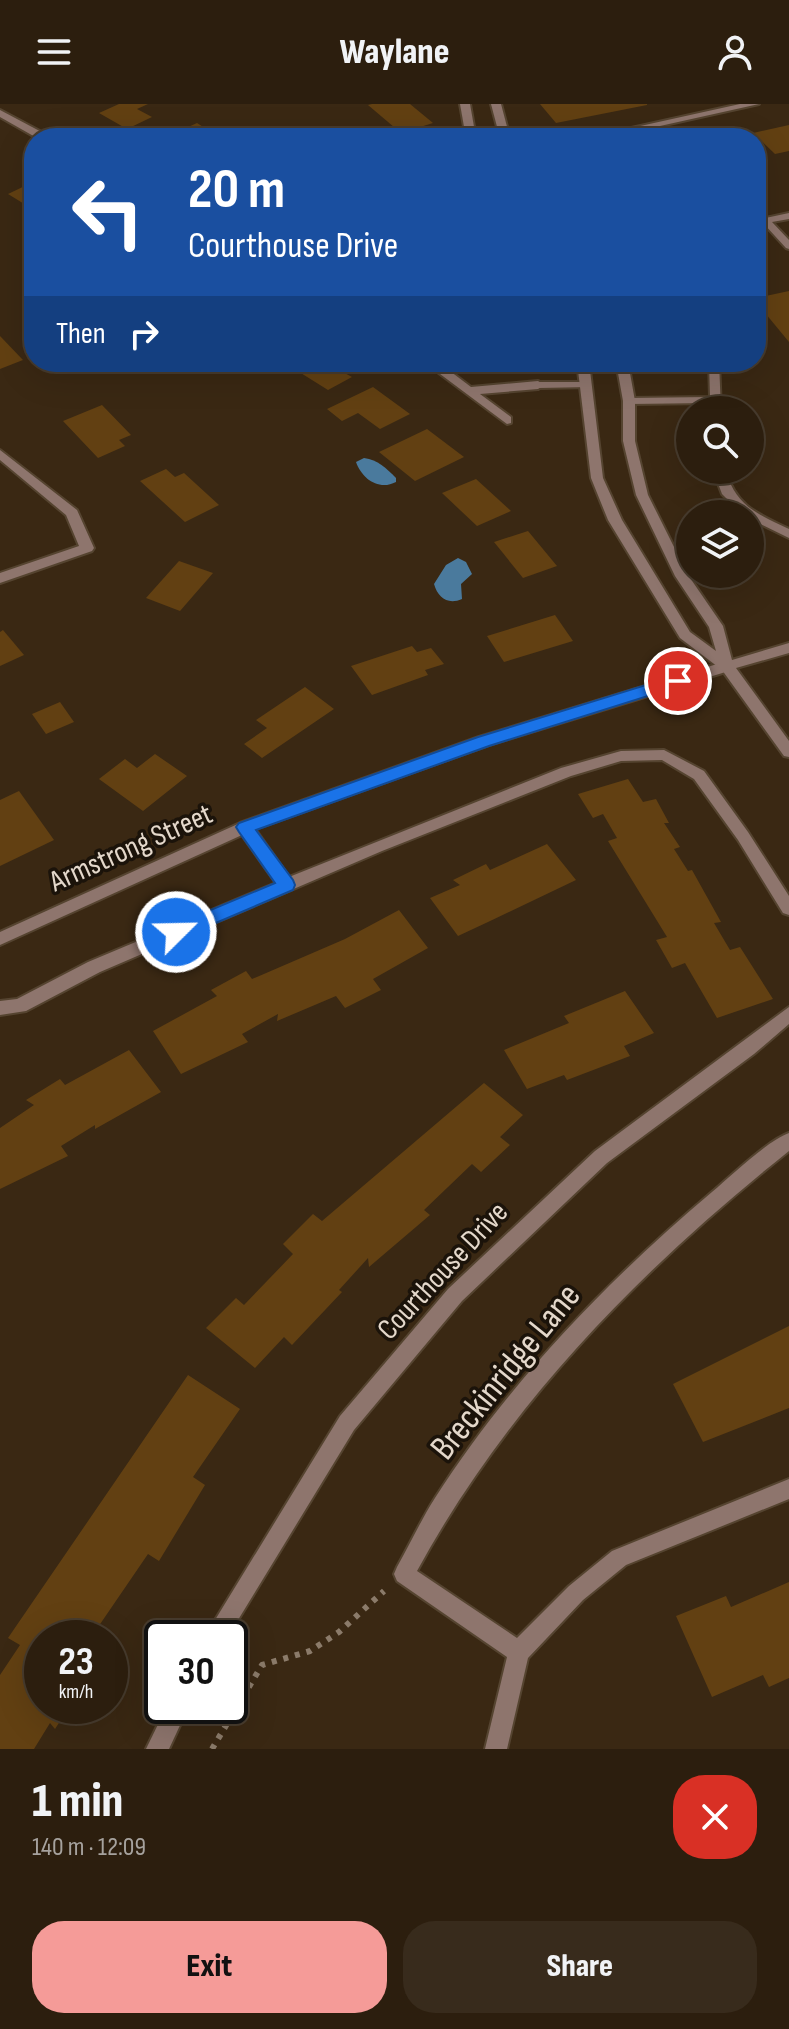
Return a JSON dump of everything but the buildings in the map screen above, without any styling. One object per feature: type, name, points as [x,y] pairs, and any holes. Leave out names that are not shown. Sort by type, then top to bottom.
[{"type":"street","points":[[465,104],[469,128]]},
{"type":"street","points":[[496,104],[502,128]]},
{"type":"street","points":[[639,128],[754,104]]},
{"type":"street","points":[[0,113],[27,128]]},
{"type":"street","points":[[443,372],[507,420]]},
{"type":"street","points":[[584,372],[597,478],[615,520],[685,635],[727,666],[789,752]]},
{"type":"street","points":[[624,372],[629,401],[629,441],[642,495],[682,576],[716,626],[727,666]]},
{"type":"street","points":[[468,391],[538,385]]},
{"type":"street","points":[[0,454],[72,513],[87,548],[0,578]]},
{"type":"street","name":"Armstrong Street","points":[[0,939],[245,827],[484,741],[789,648]]},
{"type":"street","points":[[0,1008],[20,1006],[94,967],[286,885],[566,772],[621,756],[645,753],[664,755],[699,775],[786,901]]},
{"type":"street","points":[[245,827],[286,885]]},
{"type":"street","name":"Courthouse Drive","points":[[226,1620],[347,1423],[455,1295],[601,1157],[736,1058],[789,1014]]},
{"type":"street","name":"Breckinridge Lane","points":[[404,1574],[448,1496],[482,1449],[588,1319],[681,1230],[789,1141]]},
{"type":"street","points":[[496,1749],[519,1652],[576,1593],[619,1558],[789,1489]]},
{"type":"street","points":[[404,1574],[519,1652]]},
{"type":"street","points":[[157,1749],[169,1724]]},
{"type":"lane","points":[[766,221],[789,216]]},
{"type":"lane","points":[[766,226],[789,246]]},
{"type":"lane","points":[[714,372],[716,396]]},
{"type":"lane","points":[[538,385],[586,385]]},
{"type":"lane","points":[[629,401],[676,403]]},
{"type":"lane","points":[[724,484],[735,500]]},
{"type":"lane","points":[[764,521],[789,534]]},
{"type":"path","points":[[212,1749],[262,1665],[310,1651],[339,1632],[404,1574]]},
{"type":"water","points":[[364,458],[382,465],[396,478],[396,482],[383,485],[372,482],[356,462]]},
{"type":"water","points":[[458,558],[466,562],[472,574],[461,584],[462,599],[448,601],[438,593],[434,584],[446,565]]},
{"type":"route","points":[[176,932],[286,885],[245,827],[484,741],[678,681]]}]
